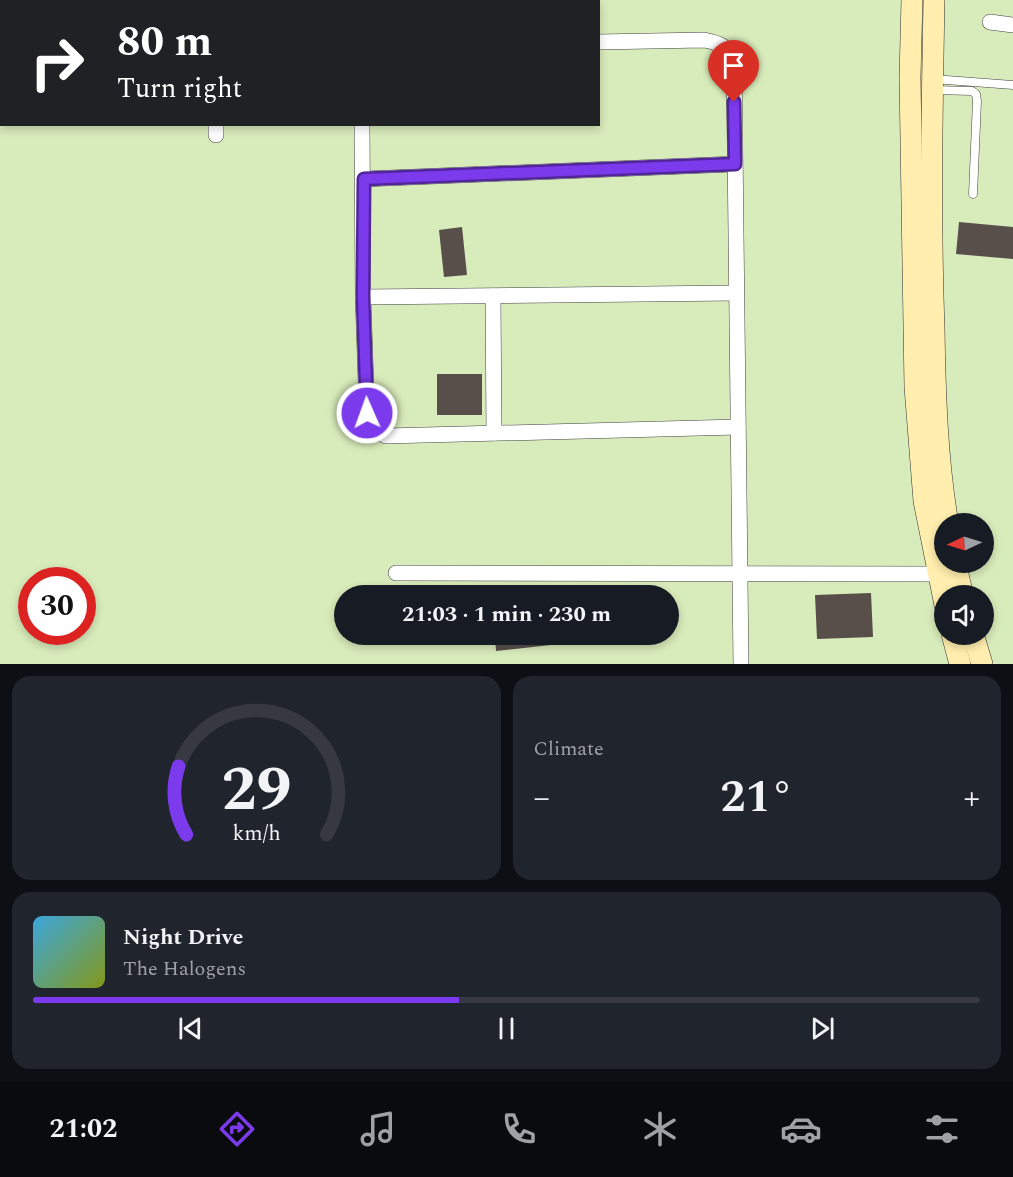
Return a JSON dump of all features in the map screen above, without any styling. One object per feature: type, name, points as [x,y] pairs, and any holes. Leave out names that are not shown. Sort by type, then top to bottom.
[{"type":"main road","points":[[912,0],[910,77],[915,387],[924,501],[940,585]]},
{"type":"main road","points":[[934,0],[932,255],[935,386],[946,513]]},
{"type":"main road","points":[[955,645],[960,664]]},
{"type":"main road","points":[[976,645],[982,664]]},
{"type":"street","points":[[990,22],[1013,25]]},
{"type":"street","points":[[600,42],[704,40],[720,43],[729,50],[734,61],[741,664]]},
{"type":"street","points":[[363,126],[363,297],[367,413],[374,429],[386,436],[738,427]]},
{"type":"street","points":[[364,179],[735,164]]},
{"type":"street","points":[[363,297],[736,293]]},
{"type":"street","points":[[493,296],[494,433]]},
{"type":"street","points":[[396,573],[937,574]]},
{"type":"lane","points":[[910,77],[932,85],[972,91],[976,94],[978,102],[973,194]]},
{"type":"lane","points":[[932,85],[1013,85]]},
{"type":"green space","points":[[600,0],[1013,0],[1013,664],[0,664],[0,126],[600,126]]},
{"type":"building","points":[[959,222],[1013,227],[1013,259],[956,254]]},
{"type":"building","points":[[462,227],[467,275],[444,277],[439,230]]},
{"type":"building","points":[[437,374],[482,374],[482,415],[437,415]]},
{"type":"building","points":[[871,593],[873,637],[817,639],[815,595]]},
{"type":"building","points":[[496,645],[551,645],[496,651]]},
{"type":"route","points":[[367,413],[363,297],[364,179],[735,164],[734,102]]}]
